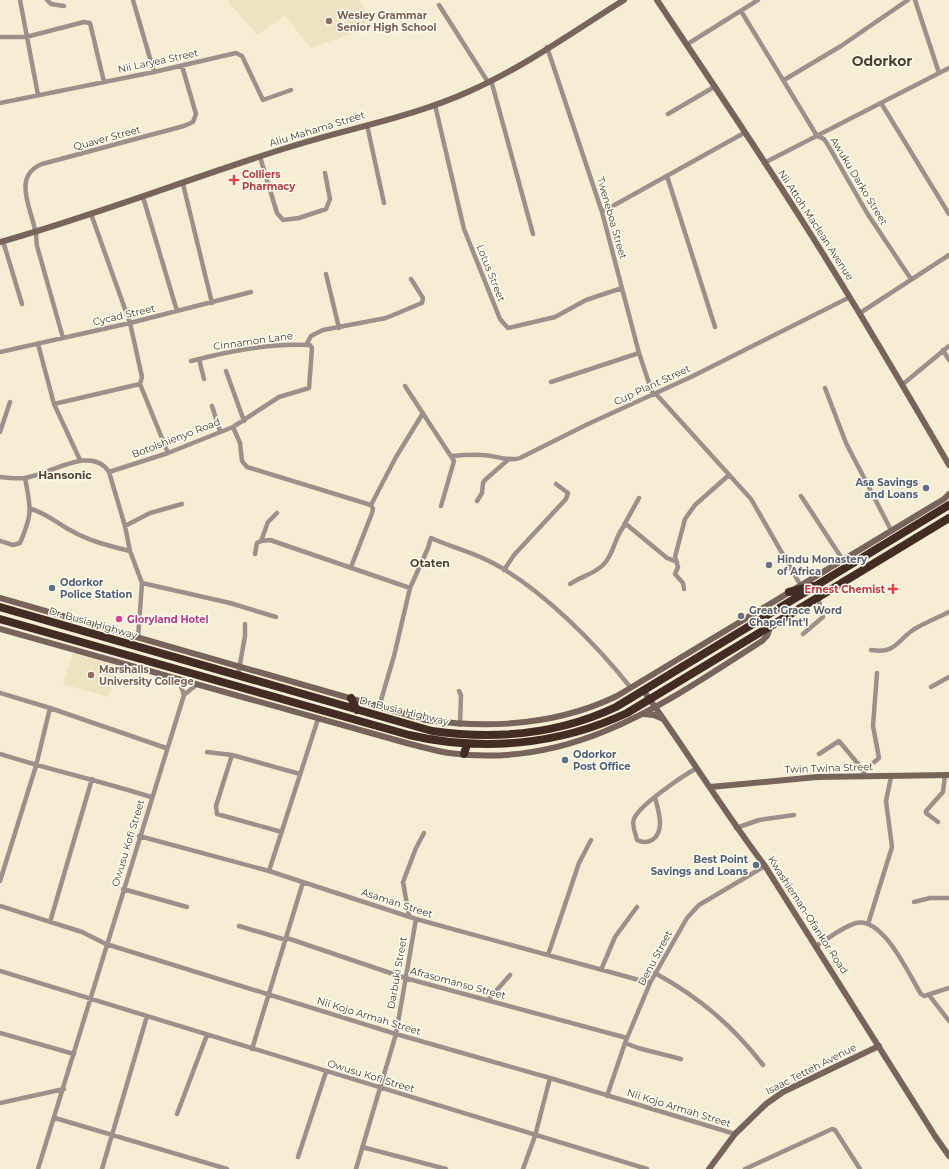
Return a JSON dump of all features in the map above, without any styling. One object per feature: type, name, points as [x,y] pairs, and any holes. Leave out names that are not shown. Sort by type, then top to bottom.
[{"type":"highway","name":"Dr. Busia Highway","points":[[0,607],[432,731],[479,736],[513,735],[557,728],[587,719],[616,707],[949,506]]},
{"type":"highway","name":"Dr. Busia Highway","points":[[0,619],[409,736],[467,744],[494,744],[540,740],[571,733],[627,713],[949,518]]},
{"type":"highway","points":[[789,592],[806,584],[820,584]]},
{"type":"highway","points":[[803,595],[806,584]]},
{"type":"highway","points":[[56,635],[61,630],[59,624]]},
{"type":"highway","points":[[649,699],[659,688],[717,654],[729,638]]},
{"type":"highway","points":[[171,668],[168,662],[174,657]]},
{"type":"highway","points":[[599,724],[639,700],[642,697],[643,690]]},
{"type":"highway","points":[[351,698],[357,710]]},
{"type":"highway","points":[[464,754],[467,744]]},
{"type":"street","points":[[20,0],[38,95]]},
{"type":"street","points":[[47,0],[51,4],[64,6]]},
{"type":"street","points":[[133,0],[154,72]]},
{"type":"street","name":"Aliu Mahama Street","points":[[2,241],[183,184],[260,157],[435,105],[490,81],[547,48],[624,0]]},
{"type":"street","name":"Nii Attoh Maclean Avenue","points":[[657,0],[850,296],[903,384],[927,430],[949,465]]},
{"type":"street","points":[[686,45],[758,0]]},
{"type":"street","points":[[784,80],[841,46],[908,0]]},
{"type":"street","points":[[915,0],[939,73]]},
{"type":"street","points":[[439,5],[490,81],[533,234]]},
{"type":"street","name":"Awuku Darko Street","points":[[741,11],[817,136],[824,139],[828,145],[867,213],[911,279]]},
{"type":"street","points":[[0,37],[26,36],[84,22],[90,23],[104,82]]},
{"type":"street","name":"Tweneboa Street","points":[[547,48],[602,212],[639,353],[654,394]]},
{"type":"street","name":"Nii Laryea Street","points":[[0,103],[154,72],[230,54],[240,54],[262,99],[266,100],[291,90]]},
{"type":"street","name":"Quaver Street","points":[[36,231],[25,192],[25,182],[33,169],[42,164],[184,126],[194,120],[196,114],[182,66]]},
{"type":"street","points":[[764,163],[949,68]]},
{"type":"street","points":[[668,114],[714,87]]},
{"type":"street","points":[[881,103],[949,214]]},
{"type":"street","name":"Lotus Street","points":[[435,105],[464,230],[500,319],[508,328],[555,317],[586,300],[622,288]]},
{"type":"street","points":[[367,125],[384,203]]},
{"type":"street","points":[[602,212],[744,133]]},
{"type":"street","points":[[260,157],[279,217],[283,220],[288,220],[326,209],[330,202],[326,173]]},
{"type":"street","points":[[667,176],[715,327]]},
{"type":"street","points":[[183,184],[212,303]]},
{"type":"street","points":[[143,197],[177,312]]},
{"type":"street","points":[[90,214],[130,323],[142,377],[140,384],[168,453]]},
{"type":"street","points":[[36,231],[37,246],[63,338]]},
{"type":"street","points":[[2,241],[22,304]]},
{"type":"street","points":[[860,313],[949,255]]},
{"type":"street","points":[[326,274],[338,328]]},
{"type":"street","name":"Cinnamon Lane","points":[[191,361],[243,349],[299,343],[306,345],[314,333],[386,318],[422,303],[423,298],[411,279]]},
{"type":"street","name":"Cycad Street","points":[[0,352],[177,312],[251,292]]},
{"type":"street","name":"Cup Plant Street","points":[[477,501],[482,493],[484,480],[509,459],[520,458],[654,394],[850,296]]},
{"type":"street","points":[[38,344],[54,404],[80,460]]},
{"type":"street","name":"Botoishienyo Road","points":[[109,472],[168,453],[233,427],[279,397],[309,388],[312,348],[310,345],[306,345]]},
{"type":"street","points":[[903,384],[949,346]]},
{"type":"street","points":[[943,350],[949,360]]},
{"type":"street","points":[[551,382],[639,353]]},
{"type":"street","points":[[199,359],[204,379]]},
{"type":"street","points":[[226,371],[244,421]]},
{"type":"street","points":[[54,404],[140,384]]},
{"type":"street","points":[[405,386],[452,456],[454,466],[442,506]]},
{"type":"street","points":[[825,388],[846,443],[891,530]]},
{"type":"street","points":[[654,394],[751,499],[806,584],[891,530],[944,499],[949,494]]},
{"type":"street","points":[[0,432],[10,402]]},
{"type":"street","points":[[212,406],[220,431]]},
{"type":"street","points":[[351,567],[372,513],[373,509],[371,505],[396,457],[423,413]]},
{"type":"street","points":[[233,427],[240,443],[242,461],[247,467],[371,505]]},
{"type":"street","points":[[452,456],[480,455],[509,459]]},
{"type":"street","points":[[0,477],[25,478],[80,460],[98,462],[105,466],[109,472],[125,526],[130,551],[142,583],[138,638]]},
{"type":"street","points":[[684,589],[676,574],[678,567],[675,556],[685,518],[695,505],[730,475]]},
{"type":"street","points":[[0,541],[13,545],[20,543],[27,526],[31,509],[25,478]]},
{"type":"street","points":[[504,570],[514,555],[566,498],[568,493],[556,484]]},
{"type":"street","points":[[801,496],[843,560]]},
{"type":"street","points":[[570,584],[603,565],[613,551],[615,542],[639,498]]},
{"type":"street","points":[[125,526],[150,512],[182,504]]},
{"type":"street","points":[[31,509],[40,511],[94,542],[130,551]]},
{"type":"street","points":[[255,554],[255,549],[261,541],[268,522],[277,513]]},
{"type":"street","points":[[624,525],[628,524],[667,558],[677,562]]},
{"type":"street","points":[[379,707],[394,656],[410,588],[431,538],[467,551],[504,570],[558,610],[615,668],[631,688]]},
{"type":"street","points":[[261,541],[274,541],[410,588]]},
{"type":"street","points":[[142,583],[230,603],[276,618]]},
{"type":"street","name":"Dr. Busia Highway","points":[[0,598],[426,720],[460,725],[509,724],[561,717],[596,706],[631,688],[789,592]]},
{"type":"street","points":[[804,634],[823,617],[818,597]]},
{"type":"street","points":[[871,650],[882,652],[892,649],[913,630],[949,612]]},
{"type":"street","points":[[238,676],[245,624]]},
{"type":"street","name":"Dr. Busia Highway","points":[[0,630],[410,744],[448,753],[493,756],[522,754],[556,748],[590,738],[641,714],[655,707],[762,641],[767,636],[771,625]]},
{"type":"street","points":[[819,754],[839,741],[864,774],[879,758],[873,726],[877,673]]},
{"type":"street","points":[[931,687],[949,677]]},
{"type":"street","points":[[179,680],[184,695]]},
{"type":"street","name":"Owusu Kofi Street","points":[[38,1169],[56,1118],[106,944],[166,748],[184,695],[196,684]]},
{"type":"street","name":"Kwashieman-Ofankor Road","points":[[643,690],[710,787],[736,828],[765,866],[949,1156]]},
{"type":"street","points":[[459,692],[461,695],[460,725]]},
{"type":"street","points":[[0,693],[50,708],[166,748]]},
{"type":"street","points":[[0,881],[36,766],[50,708]]},
{"type":"street","points":[[641,714],[654,714],[663,719]]},
{"type":"street","points":[[269,871],[318,719]]},
{"type":"street","points":[[207,752],[232,755],[300,774]]},
{"type":"street","points":[[0,754],[36,766],[92,779],[151,797]]},
{"type":"street","points":[[232,755],[216,806],[217,814],[282,832]]},
{"type":"street","points":[[655,797],[660,820],[658,834],[651,841],[643,843],[637,840],[633,826],[634,819],[640,809],[655,797],[687,773],[697,768]]},
{"type":"street","name":"Twin Twina Street","points":[[710,787],[797,778],[864,774],[890,777],[947,775]]},
{"type":"street","points":[[938,822],[926,812],[943,792],[947,775]]},
{"type":"street","points":[[868,924],[892,847],[886,801],[890,777]]},
{"type":"street","points":[[50,922],[92,779]]},
{"type":"street","points":[[736,828],[754,821],[794,815]]},
{"type":"street","points":[[409,916],[403,882],[416,848],[424,833]]},
{"type":"street","name":"Asaman Street","points":[[139,836],[269,871],[416,919],[650,983]]},
{"type":"street","points":[[548,956],[579,862],[592,840]]},
{"type":"street","name":"Denu Street","points":[[607,1096],[626,1041],[650,983],[692,911],[699,905],[765,866]]},
{"type":"street","points":[[252,1049],[303,882]]},
{"type":"street","points":[[123,889],[187,907]]},
{"type":"street","points":[[914,902],[930,898],[949,898]]},
{"type":"street","name":"Nii Kojo Armah Street","points":[[0,906],[82,932],[106,944],[396,1034],[550,1078],[735,1134]]},
{"type":"street","points":[[601,970],[615,937],[637,907]]},
{"type":"street","name":"Darbuki Street","points":[[356,1169],[396,1034],[416,919]]},
{"type":"street","points":[[816,946],[856,923],[868,924],[886,937],[921,994],[924,996],[929,995],[949,988]]},
{"type":"street","name":"Afrasomanso Street","points":[[240,926],[286,939],[405,978],[488,1000],[626,1041],[638,1048],[681,1059]]},
{"type":"street","name":"Owusu Kofi Street","points":[[0,971],[535,1136],[647,1169]]},
{"type":"street","points":[[655,973],[691,994],[714,1012],[740,1036],[763,1065]]},
{"type":"street","points":[[488,1000],[510,975]]},
{"type":"street","points":[[929,995],[949,1021]]},
{"type":"street","points":[[102,1169],[147,1016]]},
{"type":"street","points":[[0,1033],[74,1054]]},
{"type":"street","points":[[177,1114],[207,1035]]},
{"type":"street","name":"Isaac Tetteh Avenue","points":[[712,1169],[735,1134],[759,1110],[775,1098],[879,1046]]},
{"type":"street","points":[[298,1157],[326,1072]]},
{"type":"street","points":[[523,1169],[535,1136],[550,1078]]},
{"type":"street","points":[[0,1103],[64,1089]]},
{"type":"street","points":[[56,1118],[113,1133],[227,1169]]},
{"type":"street","points":[[745,1169],[828,1130],[835,1130],[860,1169]]},
{"type":"street","points":[[362,1147],[446,1169]]},
{"type":"shaded area","name":"Wesley Grammar Senior High School","points":[[227,0],[360,0],[371,27],[310,48],[285,15],[257,35]]},
{"type":"shaded area","name":"Marshalls University College","points":[[73,653],[118,665],[109,697],[63,684]]},
{"type":"place","name":"Wesley Grammar Senior High School","points":[[329,21]]},
{"type":"place","name":"Colliers Pharmacy","points":[[234,180]]},
{"type":"place","name":"Asa Savings and Loans","points":[[926,488]]},
{"type":"place","name":"Hindu Monastery of Africa","points":[[769,565]]},
{"type":"place","name":"Odorkor Police Station","points":[[52,588]]},
{"type":"place","name":"Ernest Chemist","points":[[893,589]]},
{"type":"place","name":"Great Grace Word Chapel Int'l","points":[[741,616]]},
{"type":"place","name":"Gloryland Hotel","points":[[119,619]]},
{"type":"place","name":"Marshalls University College","points":[[91,675]]},
{"type":"place","name":"Odorkor Post Office","points":[[565,760]]},
{"type":"place","name":"Best Point Savings and Loans","points":[[756,865]]},
{"type":"district","name":"Odorkor","points":[[882,61]]},
{"type":"district","name":"Hansonic","points":[[65,475]]},
{"type":"district","name":"Otaten","points":[[430,563]]}]
